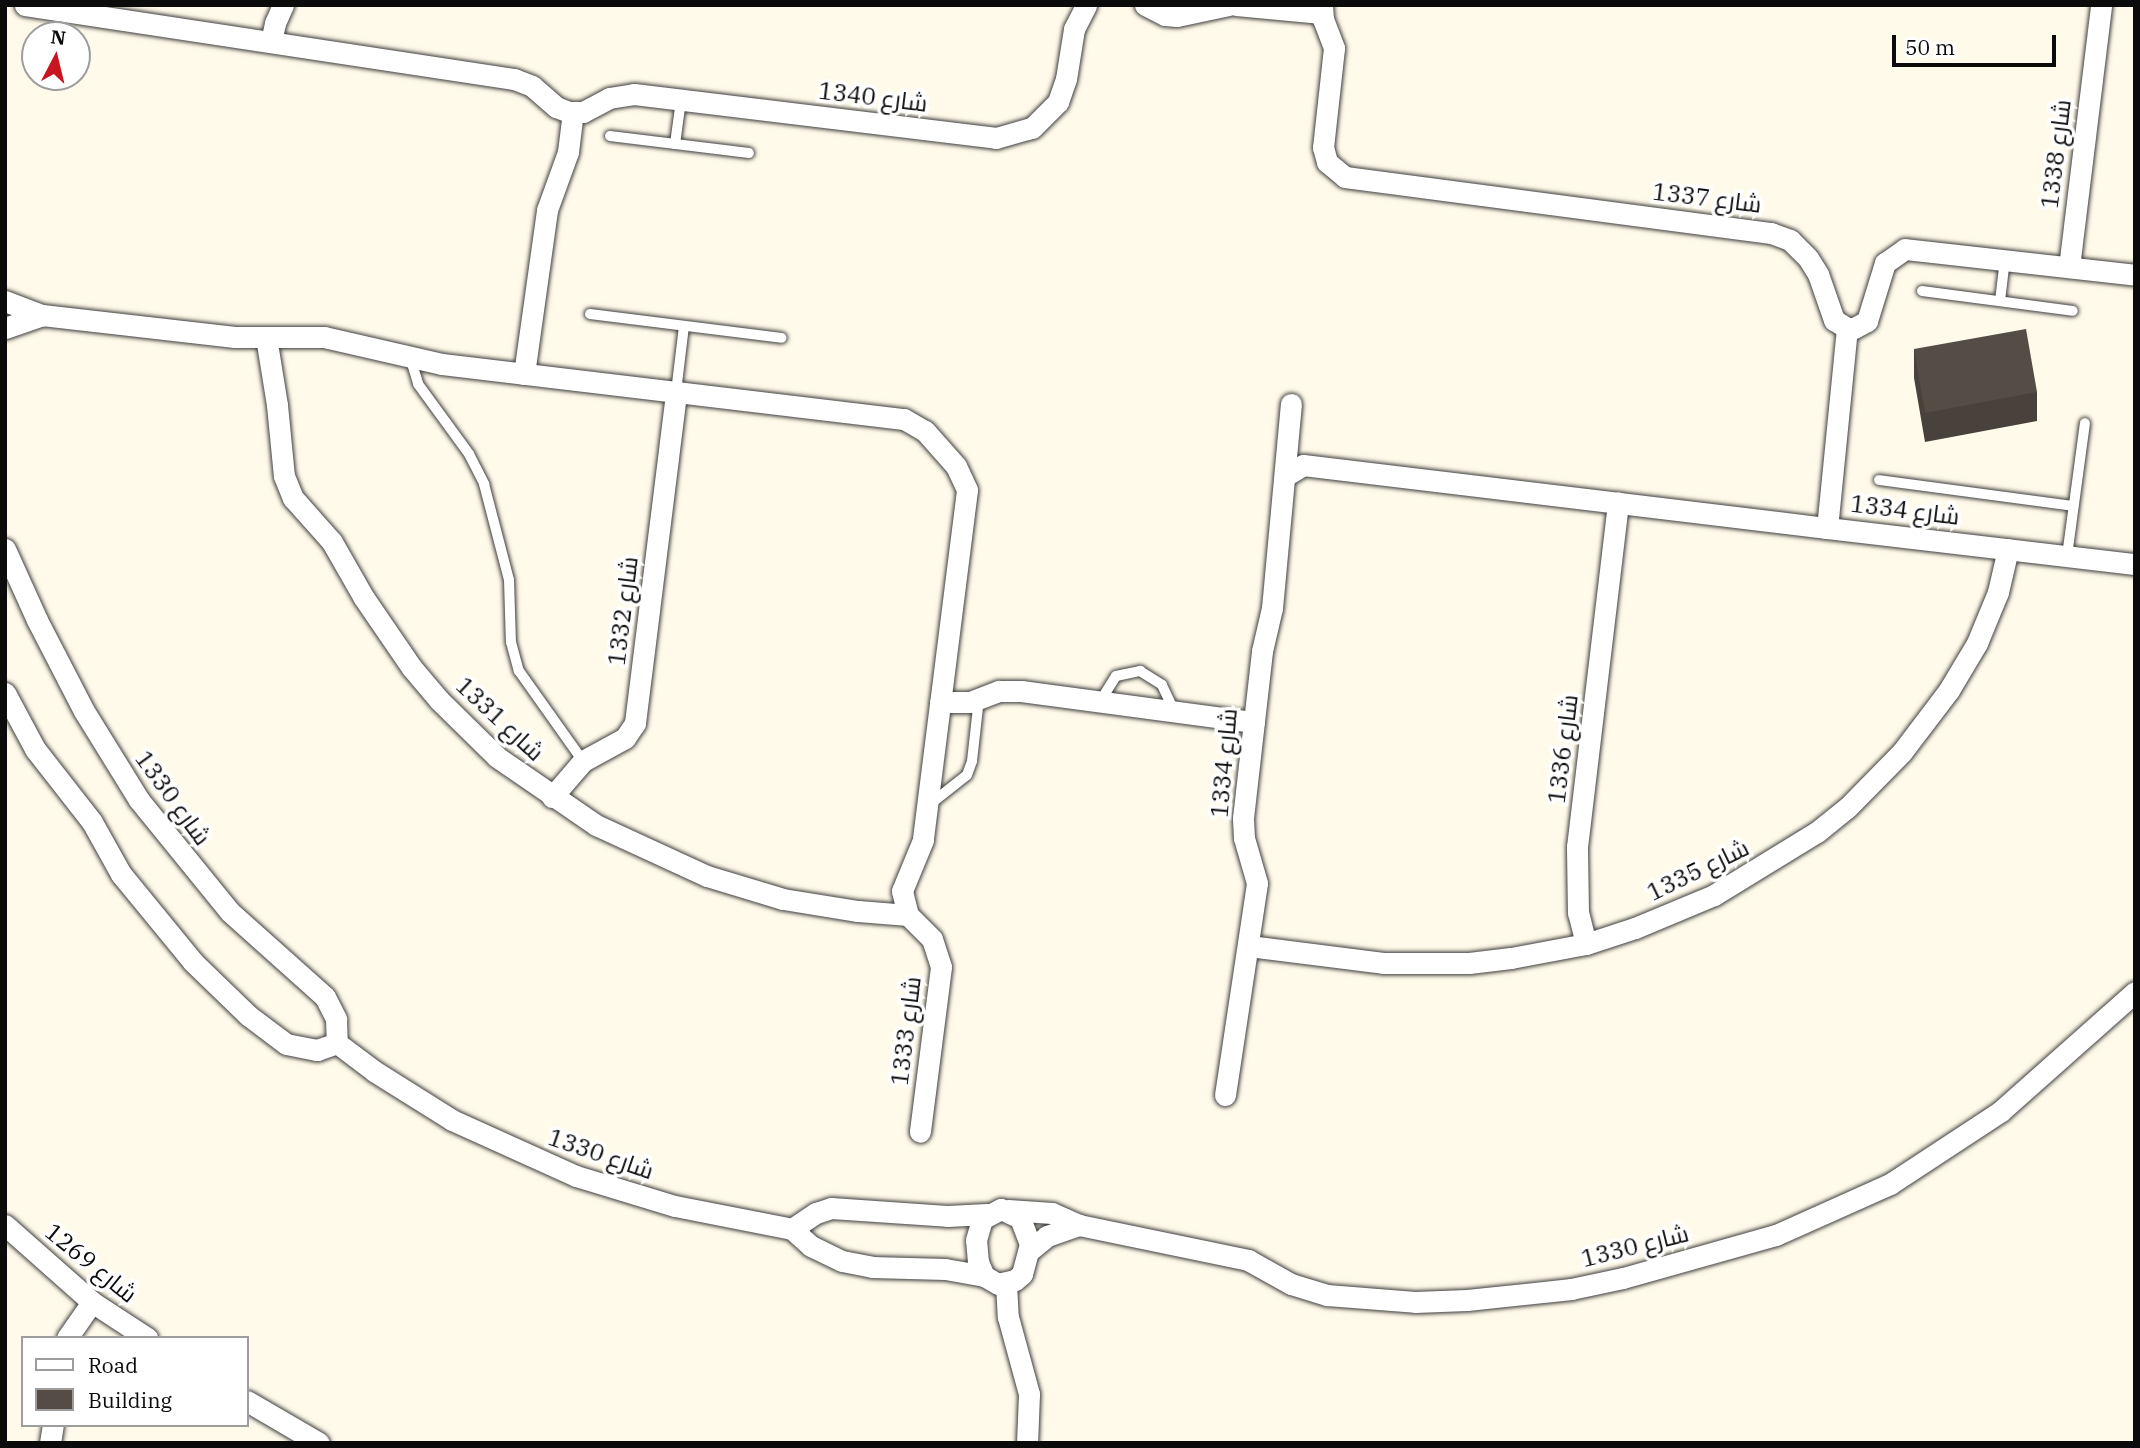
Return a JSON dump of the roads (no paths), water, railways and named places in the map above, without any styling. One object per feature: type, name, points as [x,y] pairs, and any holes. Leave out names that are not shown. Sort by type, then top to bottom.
[{"type":"street","points":[[25,5],[514,79],[532,86],[556,107],[573,113],[568,152],[547,210],[524,374]]},
{"type":"street","points":[[271,42],[283,5]]},
{"type":"street","name":"شارع 1340","points":[[573,113],[583,112],[609,98],[625,94],[984,136],[1009,136],[1032,128],[1058,102],[1066,79],[1074,29],[1086,5]]},
{"type":"street","points":[[1145,5],[1154,11],[1177,16],[1228,5]]},
{"type":"street","name":"شارع 1337","points":[[1236,5],[1322,9],[1334,48],[1323,147],[1327,162],[1338,173],[1353,178],[1771,233],[1790,240],[1808,258],[1821,282],[1834,320],[1847,328]]},
{"type":"street","name":"شارع 1338","points":[[2069,267],[2101,5]]},
{"type":"street","points":[[1847,328],[1854,328],[1867,321],[1881,271],[1897,252],[1922,249],[2135,275]]},
{"type":"street","points":[[5,301],[42,315],[235,337],[324,337],[410,357],[524,374],[904,419],[925,431],[945,450],[965,481],[967,499],[919,855],[904,883],[902,899],[908,915]]},
{"type":"street","points":[[5,328],[42,315]]},
{"type":"street","name":"شارع 1334","points":[[1847,328],[1827,528],[2135,564]]},
{"type":"street","name":"شارع 1331","points":[[266,337],[277,405],[284,476],[293,498],[326,533],[387,634],[432,692],[497,757],[552,797],[632,845],[745,889],[823,906],[908,915]]},
{"type":"street","name":"شارع 1332","points":[[552,797],[583,761],[625,738],[635,723],[676,392]]},
{"type":"street","name":"شارع 1334","points":[[1225,1095],[1249,946],[1257,874],[1244,838],[1243,818],[1262,651],[1272,608],[1291,404]]},
{"type":"street","points":[[1284,476],[1303,465],[1827,528]]},
{"type":"street","name":"شارع 1336","points":[[1586,944],[1576,891],[1577,847],[1618,502]]},
{"type":"street","name":"شارع 1330","points":[[5,549],[11,582],[84,711],[139,800],[230,912],[325,997],[336,1019],[337,1043],[413,1096],[534,1159],[618,1190],[676,1206],[792,1229],[811,1246],[842,1261],[872,1267],[945,1269],[984,1276]]},
{"type":"street","name":"شارع 1335","points":[[1249,946],[1341,959],[1426,964],[1511,958],[1586,944],[1665,917],[1714,895],[1785,855],[1847,808],[1902,752],[1964,667],[1989,618],[2008,549]]},
{"type":"street","points":[[940,702],[960,703],[1010,690],[1172,709],[1254,722]]},
{"type":"street","points":[[5,694],[35,750],[92,822],[121,873],[193,962],[249,1016],[286,1044],[317,1051],[337,1043]]},
{"type":"street","name":"شارع 1333","points":[[908,915],[932,939],[941,967],[920,1132]]},
{"type":"street","name":"شارع 1330","points":[[792,1229],[817,1213],[839,1208],[947,1216],[998,1212],[1052,1213],[1079,1225],[1248,1260],[1309,1290],[1360,1299],[1468,1300],[1558,1290],[1623,1278],[1776,1235],[1890,1184],[2001,1111],[2096,1030],[2135,992]]},
{"type":"street","points":[[998,1212],[1024,1225],[1030,1250],[1022,1274],[1006,1283],[998,1284],[984,1276],[978,1262],[976,1240],[998,1212]]},
{"type":"street","name":"شارع 1269","points":[[5,1225],[92,1302],[144,1336]]},
{"type":"street","points":[[1030,1250],[1057,1231],[1079,1225]]},
{"type":"street","points":[[1006,1283],[1012,1334],[1029,1394],[1027,1443]]},
{"type":"street","points":[[68,1336],[92,1302]]},
{"type":"street","points":[[248,1402],[319,1443]]},
{"type":"lane","points":[[675,144],[681,100]]},
{"type":"lane","points":[[610,136],[748,153]]},
{"type":"lane","points":[[2000,301],[2005,259]]},
{"type":"lane","points":[[1922,291],[2073,311]]},
{"type":"lane","points":[[590,314],[782,338]]},
{"type":"lane","points":[[676,392],[684,326]]},
{"type":"lane","points":[[410,357],[414,376],[423,393],[469,454],[484,484],[509,580],[511,642],[519,671],[583,761]]},
{"type":"lane","points":[[2067,556],[2085,423]]},
{"type":"lane","points":[[1880,480],[2073,506]]},
{"type":"lane","points":[[1101,700],[1116,676],[1140,671],[1163,685],[1172,709]]},
{"type":"lane","points":[[927,806],[967,775],[972,761],[979,699]]}]
